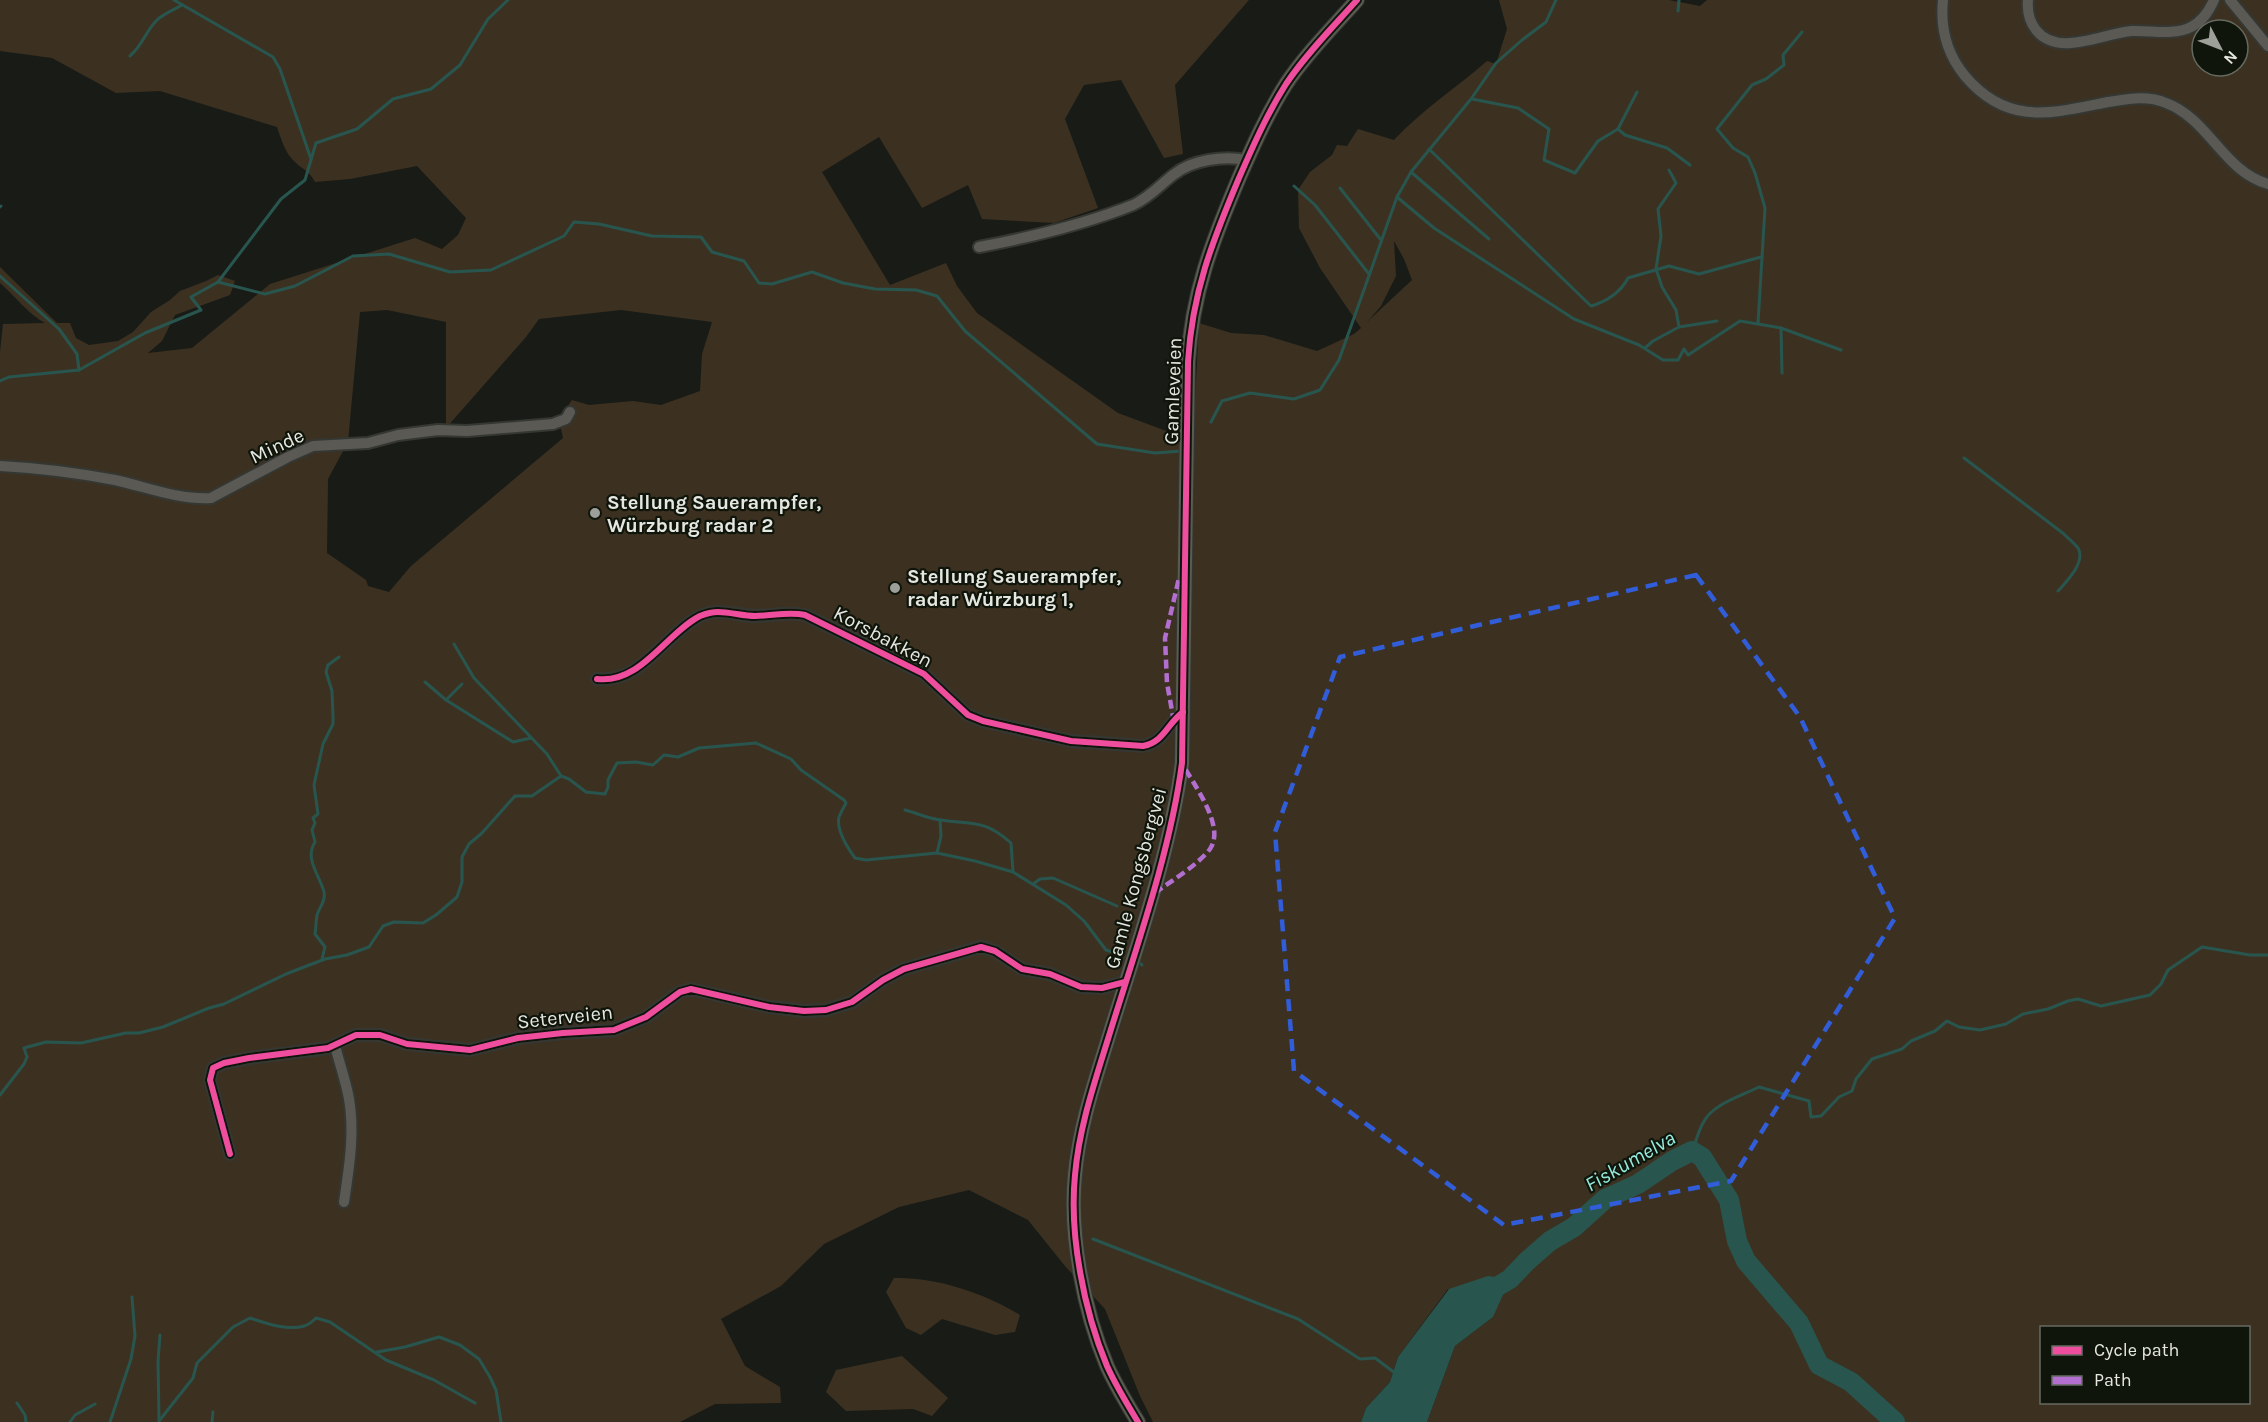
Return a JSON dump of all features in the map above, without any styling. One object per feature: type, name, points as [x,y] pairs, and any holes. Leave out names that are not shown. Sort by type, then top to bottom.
[{"type":"main road","name":"Gamleveien","points":[[1183,684],[1189,341],[1202,274],[1247,160],[1286,84],[1357,0]]},
{"type":"main road","name":"Gamle Kongsbergvei","points":[[1138,1422],[1107,1364],[1091,1316],[1078,1254],[1074,1201],[1076,1158],[1086,1113],[1163,855],[1179,788],[1182,763],[1183,684]]},
{"type":"street","points":[[1943,0],[1943,34],[1955,61],[1980,91],[2000,104],[2022,111],[2049,114],[2129,98],[2161,101],[2177,107],[2191,117],[2244,174],[2268,184]]},
{"type":"street","points":[[2028,0],[2028,15],[2036,31],[2050,41],[2064,44],[2130,31],[2181,31],[2200,21],[2214,0]]},
{"type":"street","points":[[2230,0],[2268,46]]},
{"type":"street","points":[[979,247],[1059,230],[1136,204],[1158,189],[1174,174],[1190,165],[1223,158],[1247,160]]},
{"type":"street","name":"Minde","points":[[0,466],[104,478],[198,499],[211,498],[288,457],[313,447],[368,443],[398,435],[429,431],[467,431],[553,424],[566,419],[570,412]]},
{"type":"street","name":"Korsbakken","points":[[597,679],[613,680],[628,674],[686,627],[706,614],[718,612],[767,616],[796,613],[805,615],[917,670],[938,685],[968,715],[1007,727],[1071,741],[1143,746],[1153,744],[1162,737],[1174,719],[1183,712]]},
{"type":"street","name":"Seterveien","points":[[230,1154],[210,1080],[213,1068],[224,1063],[249,1058],[313,1051],[356,1035],[369,1034],[407,1044],[470,1050],[518,1038],[614,1030],[652,1014],[680,992],[692,988],[769,1008],[826,1010],[852,1002],[883,980],[904,969],[981,947],[994,951],[1022,969],[1050,974],[1081,987],[1101,988],[1125,982]]},
{"type":"street","points":[[334,1045],[349,1099],[351,1121],[350,1160],[344,1202]]},
{"type":"highlighted area","points":[[1696,575],[1800,717],[1895,918],[1731,1181],[1504,1225],[1294,1071],[1275,832],[1340,657]]},
{"type":"shaded area","points":[[0,0],[1249,0],[1175,85],[1183,154],[1164,158],[1121,80],[1084,85],[1065,119],[1098,208],[1054,223],[982,219],[968,185],[922,208],[879,137],[822,172],[890,285],[946,263],[957,286],[977,313],[1118,413],[1193,441],[1199,323],[1231,333],[1264,335],[1317,351],[1354,334],[1361,328],[1320,268],[1299,228],[1298,190],[1310,172],[1332,155],[1337,145],[1347,146],[1358,129],[1394,140],[1487,61],[1496,64],[1507,29],[1499,0],[1669,0],[1700,6],[1707,0],[2268,0],[2268,1422],[1427,1422],[1455,1346],[1493,1317],[1448,1289],[1398,1357],[1390,1382],[1366,1408],[1361,1422],[1153,1422],[1140,1396],[1105,1309],[1065,1266],[1028,1220],[969,1190],[899,1207],[824,1244],[781,1286],[721,1319],[745,1366],[780,1387],[781,1403],[715,1404],[680,1422],[0,1422],[0,352],[3,324],[45,323],[27,310],[0,283],[0,267],[57,323],[70,323],[76,338],[89,345],[118,341],[133,332],[151,312],[180,291],[218,275],[235,281],[230,295],[175,315],[162,341],[148,353],[192,348],[270,284],[415,238],[442,249],[458,235],[466,218],[417,166],[350,179],[315,182],[289,155],[277,127],[160,91],[116,93],[52,58],[0,51]],"holes":[[[1394,241],[1412,280],[1368,321],[1381,306],[1396,276]],[[387,310],[446,322],[446,428],[539,319],[621,310],[712,322],[702,354],[700,391],[661,405],[633,401],[589,405],[572,400],[559,419],[563,438],[411,566],[389,592],[368,586],[366,580],[327,553],[328,479],[348,442],[360,312]]]},
{"type":"shaded area","points":[[894,1278],[927,1280],[976,1293],[1020,1315],[1015,1332],[995,1335],[942,1319],[921,1335],[906,1328],[886,1292]]},
{"type":"shaded area","points":[[902,1356],[948,1398],[932,1416],[913,1409],[846,1411],[826,1392],[836,1370]]},
{"type":"water","points":[[1488,1276],[1510,1279],[1493,1317],[1455,1346],[1427,1422],[1361,1422],[1366,1408],[1390,1382],[1398,1357],[1449,1289]]},
{"type":"waterway","points":[[174,0],[273,57],[280,69],[311,159]]},
{"type":"waterway","points":[[218,282],[281,199],[305,180],[316,143],[357,129],[393,99],[431,89],[460,65],[488,19],[508,0]]},
{"type":"waterway","points":[[1211,422],[1222,401],[1250,393],[1294,399],[1320,390],[1339,360],[1397,197],[1411,172],[1471,99],[1496,63],[1546,22],[1556,0]]},
{"type":"waterway","points":[[1678,11],[1679,0]]},
{"type":"waterway","points":[[130,56],[157,20],[182,5]]},
{"type":"waterway","points":[[1758,323],[1765,208],[1748,157],[1733,148],[1717,129],[1752,85],[1766,79],[1784,65],[1783,55],[1802,32]]},
{"type":"waterway","points":[[1472,99],[1518,108],[1549,129],[1544,160],[1575,173],[1598,141],[1618,129],[1637,92]]},
{"type":"waterway","points":[[1618,129],[1625,135],[1667,148],[1690,165]]},
{"type":"waterway","points":[[1429,149],[1591,306],[1612,296],[1628,278],[1669,266],[1699,274],[1761,257]]},
{"type":"waterway","points":[[1645,348],[1679,327],[1676,310],[1662,287],[1656,269],[1661,236],[1658,209],[1676,183],[1669,170]]},
{"type":"waterway","points":[[1411,172],[1489,239]]},
{"type":"waterway","points":[[1294,186],[1315,205],[1369,274]]},
{"type":"waterway","points":[[1340,188],[1381,240]]},
{"type":"waterway","points":[[1397,197],[1434,228],[1574,319],[1639,345],[1663,360],[1678,360],[1684,349],[1688,355],[1740,321],[1781,328],[1841,350]]},
{"type":"waterway","points":[[0,381],[9,377],[79,370],[145,333],[201,310],[191,297],[218,282],[265,294],[295,286],[353,256],[389,254],[450,272],[491,270],[564,236],[574,222],[599,224],[652,236],[701,237],[712,252],[744,261],[759,283],[772,284],[812,272],[843,283],[875,289],[916,290],[937,296],[965,331],[1097,444],[1155,453],[1182,451]]},
{"type":"waterway","points":[[0,276],[59,329],[77,354],[79,370]]},
{"type":"waterway","points":[[1679,327],[1717,321]]},
{"type":"waterway","points":[[1781,328],[1782,373]]},
{"type":"waterway","points":[[1964,458],[2064,534],[2078,548],[2080,553],[2078,565],[2058,591]]},
{"type":"waterway","points":[[454,644],[474,678],[547,754],[561,776],[586,792],[605,794],[608,780],[617,763],[636,762],[653,765],[664,755],[678,757],[699,748],[756,743],[791,759],[801,770],[844,800],[846,803],[838,822],[846,844],[855,858],[866,860],[937,853],[1013,872],[1066,905],[1084,921],[1106,950],[1123,955]]},
{"type":"waterway","points":[[322,959],[325,947],[315,934],[317,915],[323,902],[324,892],[311,855],[315,842],[312,830],[315,823],[313,818],[318,814],[314,785],[323,744],[333,724],[332,691],[326,672],[328,665],[339,657]]},
{"type":"waterway","points":[[425,682],[446,700],[513,742],[531,738]]},
{"type":"waterway","points":[[446,700],[462,684]]},
{"type":"waterway","points":[[0,1095],[24,1064],[27,1057],[24,1048],[46,1042],[81,1043],[163,1027],[224,1004],[286,974],[325,959],[347,955],[369,947],[383,926],[394,922],[423,923],[457,897],[462,882],[462,857],[469,844],[515,796],[532,796],[561,776]]},
{"type":"waterway","points":[[905,810],[932,818],[978,824],[1002,835],[1011,843],[1013,872]]},
{"type":"waterway","points":[[937,853],[941,836],[940,820]]},
{"type":"waterway","points":[[1033,884],[1040,879],[1053,878],[1117,906]]},
{"type":"waterway","points":[[1692,1151],[1707,1116],[1728,1101],[1759,1087],[1809,1101],[1811,1117],[1821,1116],[1839,1097],[1852,1091],[1856,1079],[1872,1059],[1902,1049],[1911,1041],[1935,1031],[1947,1021],[1959,1027],[1980,1030],[2006,1024],[2023,1014],[2048,1009],[2068,1001],[2078,999],[2101,1006],[2150,995],[2161,984],[2168,970],[2202,947],[2250,955],[2268,955]]},
{"type":"waterway","name":"Fiskumelva","points":[[1488,1292],[1510,1279],[1550,1241],[1574,1227],[1605,1199],[1638,1184],[1672,1161],[1692,1151],[1702,1157],[1729,1200],[1737,1241],[1746,1261],[1799,1323],[1819,1365],[1851,1382],[1895,1422]]},
{"type":"waterway","points":[[1093,1239],[1298,1319],[1360,1359],[1375,1358],[1395,1373]]},
{"type":"waterway","points":[[110,1422],[131,1359],[135,1336],[132,1297]]},
{"type":"waterway","points":[[159,1421],[193,1378],[197,1363],[233,1327],[250,1318],[291,1328],[306,1325],[316,1318],[330,1322],[386,1360],[434,1380],[475,1403]]},
{"type":"waterway","points":[[159,1420],[160,1335]]},
{"type":"waterway","points":[[377,1352],[439,1337],[460,1345],[479,1359],[490,1377],[496,1390],[501,1422]]},
{"type":"waterway","points":[[17,1403],[25,1415],[26,1422]]},
{"type":"waterway","points":[[70,1422],[75,1415],[95,1404]]},
{"type":"waterway","points":[[212,1422],[213,1412]]},
{"type":"marked path","points":[[1174,722],[1167,683],[1165,638],[1179,578]]},
{"type":"marked path","points":[[1155,893],[1199,861],[1210,849],[1214,840],[1211,817],[1182,763]]},
{"type":"cycle path","points":[[1138,1422],[1107,1366],[1091,1321],[1076,1247],[1075,1175],[1084,1123],[1160,867],[1182,763],[1190,337],[1199,290],[1220,224],[1266,118],[1294,73],[1357,0]]},
{"type":"cycle path","points":[[597,679],[627,674],[640,666],[675,634],[700,616],[718,612],[755,616],[793,613],[805,615],[924,674],[968,715],[983,721],[1071,741],[1143,746],[1161,737],[1183,712]]},
{"type":"cycle path","points":[[230,1154],[210,1080],[213,1068],[224,1063],[249,1058],[328,1048],[356,1035],[380,1035],[407,1044],[470,1050],[518,1038],[614,1030],[646,1017],[680,992],[691,989],[769,1007],[804,1011],[826,1010],[852,1002],[883,980],[904,969],[981,947],[995,951],[1022,969],[1050,974],[1081,987],[1102,988],[1125,982]]},
{"type":"place","name":"Stellung Sauerampfer, Würzburg radar 2","points":[[595,513]]},
{"type":"place","name":"Stellung Sauerampfer, radar Würzburg 1,","points":[[895,588]]}]
